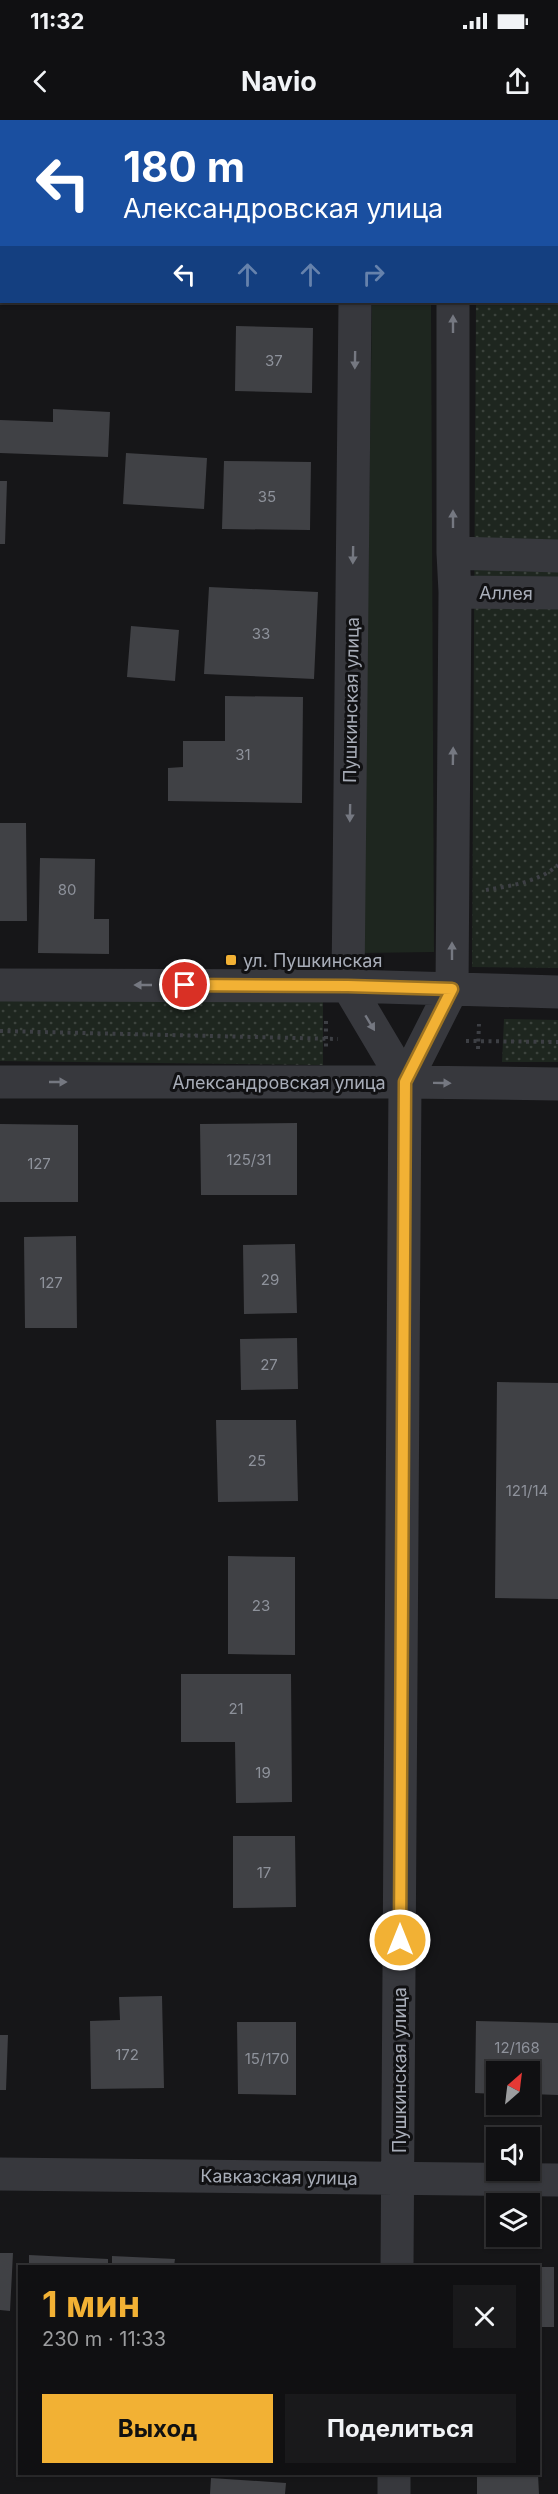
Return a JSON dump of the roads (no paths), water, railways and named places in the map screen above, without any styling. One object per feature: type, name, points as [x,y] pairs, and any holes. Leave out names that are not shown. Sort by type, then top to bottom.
[{"type":"street","name":"Пушкинская улица","points":[[348,986],[355,303]]},
{"type":"street","name":"Пушкинская улица","points":[[397,2265],[405,1082],[452,989],[455,592],[453,303]]},
{"type":"street","points":[[453,554],[558,556]]},
{"type":"street","name":"Аллея","points":[[455,592],[558,593]]},
{"type":"street","points":[[0,985],[348,986],[558,992]]},
{"type":"street","points":[[348,986],[405,1082]]},
{"type":"street","name":"Александровская улица","points":[[0,1082],[558,1084]]},
{"type":"street","name":"Кавказская улица","points":[[0,2174],[558,2180]]},
{"type":"street","points":[[394,2475],[394,2494]]},
{"type":"place","name":"ул. Пушкинская","points":[[231,960]]}]
